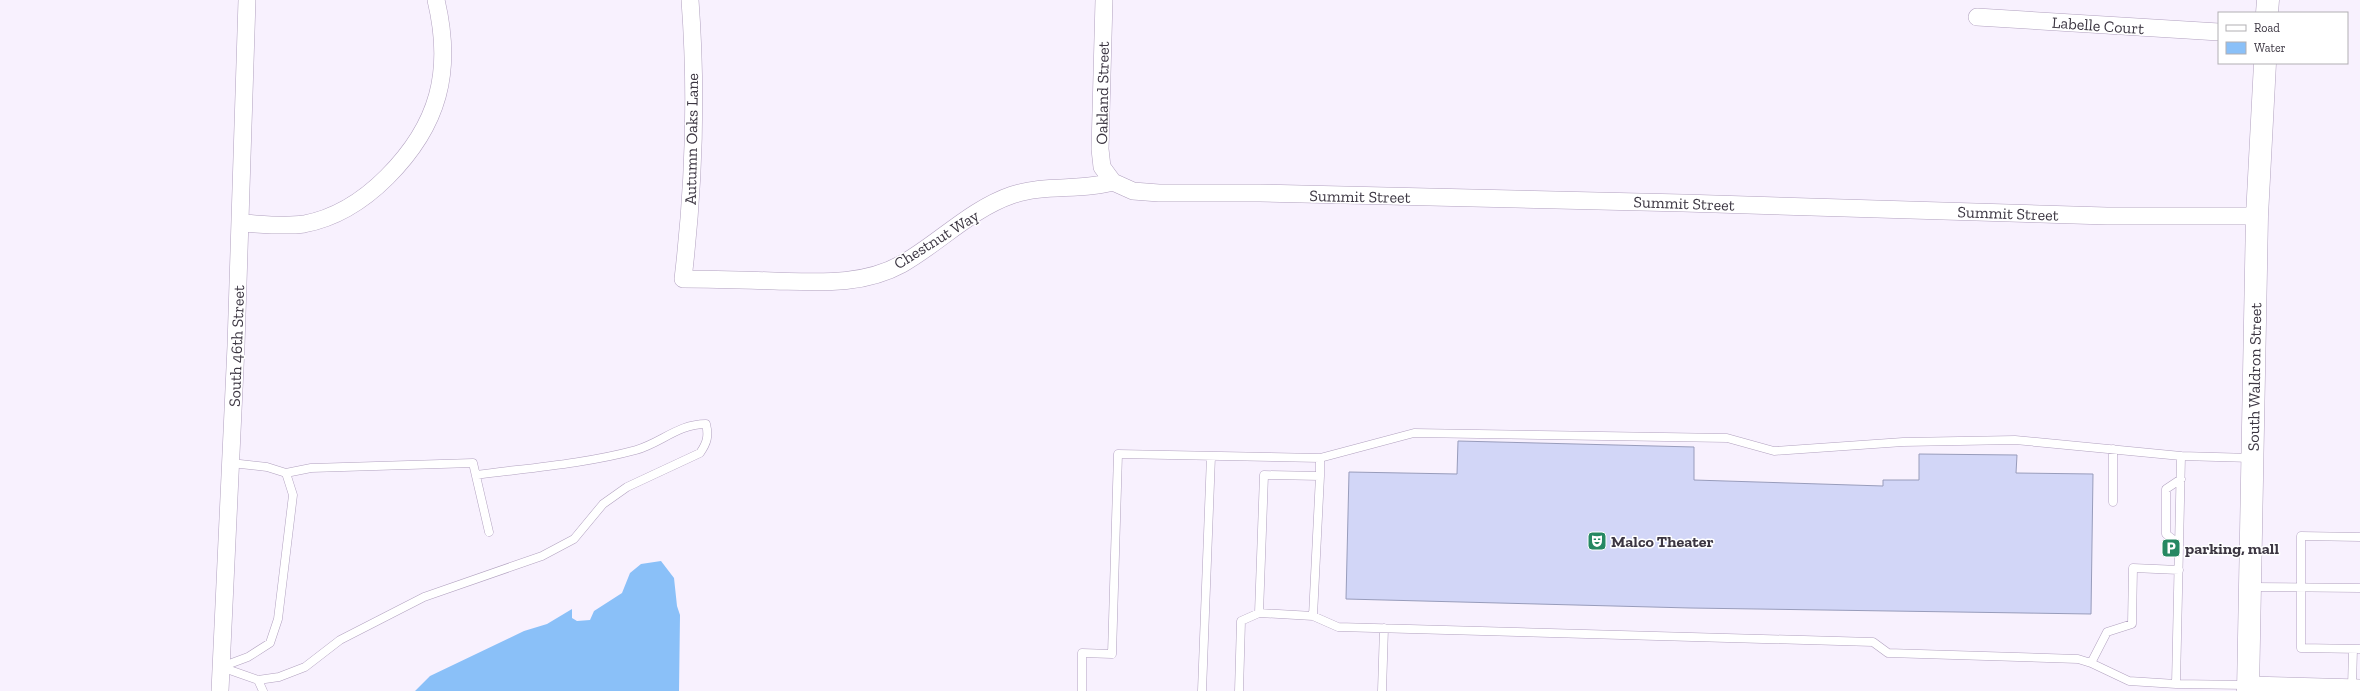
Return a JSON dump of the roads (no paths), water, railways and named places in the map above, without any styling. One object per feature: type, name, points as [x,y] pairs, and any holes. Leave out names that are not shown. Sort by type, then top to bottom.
[{"type":"main road","points":[[2267,12],[2268,0]]},
{"type":"main road","name":"South Waldron Street","points":[[2248,688],[2257,216],[2265,64]]},
{"type":"street","name":"South 46th Street","points":[[220,691],[241,223],[247,0]]},
{"type":"street","points":[[241,223],[304,224],[335,214],[365,197],[403,160],[415,146],[432,116],[442,79],[443,44],[436,0]]},
{"type":"street","name":"Autumn Oaks Lane","points":[[683,278],[694,150],[693,49],[690,0]]},
{"type":"street","name":"Oakland Street","points":[[1104,0],[1100,149],[1102,168],[1114,182]]},
{"type":"street","name":"Labelle Court","points":[[1977,17],[2218,32]]},
{"type":"street","name":"Chestnut Way","points":[[683,278],[835,282],[862,278],[901,264],[989,206],[1012,195],[1036,189],[1097,187],[1114,182]]},
{"type":"street","name":"Summit Street","points":[[1114,182],[1133,191],[1159,193],[1667,203],[2106,216],[2257,216]]},
{"type":"street","points":[[2248,688],[2356,687]]},
{"type":"lane","points":[[221,667],[258,680],[279,677],[305,667],[340,640],[424,597],[542,556],[574,539],[603,504],[627,487],[700,453],[707,444],[708,433],[706,424],[695,424],[676,430],[637,450],[563,463],[476,474]]},
{"type":"lane","points":[[1082,691],[1082,653],[1112,654],[1118,454],[1320,458],[1414,433],[1727,438],[1774,451],[1903,442],[2015,440],[2181,456],[2252,458]]},
{"type":"lane","points":[[2113,450],[2113,502]]},
{"type":"lane","points":[[1202,691],[1211,456]]},
{"type":"lane","points":[[2176,684],[2181,456]]},
{"type":"lane","points":[[1313,616],[1320,458]]},
{"type":"lane","points":[[231,463],[268,467],[286,473],[311,468],[473,463],[489,532]]},
{"type":"lane","points":[[221,667],[248,657],[270,643],[278,619],[293,495],[286,473]]},
{"type":"lane","points":[[1259,613],[1264,475],[1320,476]]},
{"type":"lane","points":[[2179,544],[2166,534],[2166,489],[2181,479]]},
{"type":"lane","points":[[2356,687],[2356,649],[2301,648],[2302,536],[2360,537]]},
{"type":"lane","points":[[2091,663],[2107,632],[2132,624],[2133,568],[2179,570]]},
{"type":"lane","points":[[2250,587],[2360,588]]},
{"type":"lane","points":[[1239,691],[1241,621],[1259,613],[1313,616],[1338,627],[1873,642],[1888,653],[2078,659],[2091,663],[2129,681],[2248,688]]},
{"type":"lane","points":[[1382,691],[1384,628]]},
{"type":"lane","points":[[258,680],[262,691]]},
{"type":"water","points":[[661,561],[674,578],[677,606],[680,615],[679,691],[415,691],[430,676],[524,631],[547,624],[572,609],[572,618],[577,621],[590,620],[594,611],[622,593],[630,573],[641,564]]},
{"type":"place","name":"Malco Theater","points":[[1597,541]]},
{"type":"place","name":"parking, mall","points":[[2171,548]]}]
